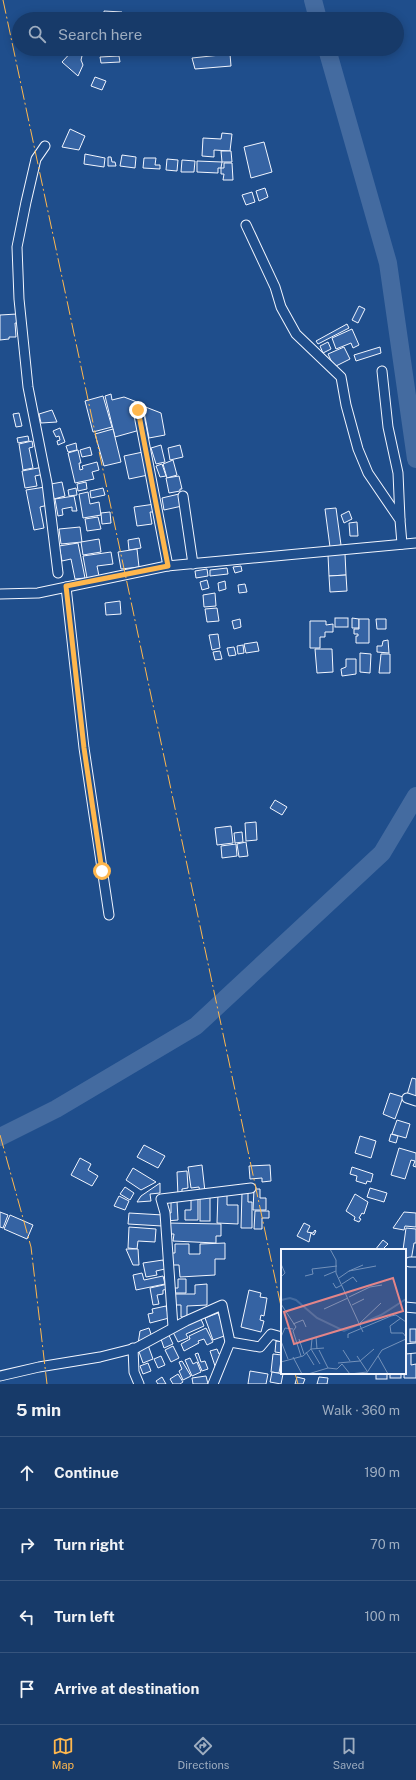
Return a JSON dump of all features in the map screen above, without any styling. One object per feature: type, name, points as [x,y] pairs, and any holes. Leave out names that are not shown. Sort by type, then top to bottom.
[{"type":"street","points":[[45,146],[36,159],[17,247],[19,292],[28,387],[47,483],[50,513],[54,530],[58,573]]},
{"type":"street","points":[[246,225],[275,287],[281,307],[296,334],[340,377],[358,449],[368,473],[400,520]]},
{"type":"street","points":[[382,371],[388,427],[398,473],[402,544]]},
{"type":"street","points":[[138,410],[168,566]]},
{"type":"street","points":[[183,496],[193,564]]},
{"type":"street","points":[[0,594],[38,593],[168,566],[416,543]]},
{"type":"street","points":[[66,586],[84,748],[109,915]]},
{"type":"street","points":[[173,1327],[164,1213],[161,1199],[251,1188]]},
{"type":"street","points":[[0,1376],[39,1367],[100,1357],[133,1348],[173,1327],[222,1305],[230,1342],[213,1384]]},
{"type":"street","points":[[406,1307],[416,1308]]},
{"type":"street","points":[[230,1342],[260,1347],[270,1334],[281,1337]]},
{"type":"street","points":[[133,1348],[134,1372],[140,1384]]},
{"type":"street","points":[[406,1349],[416,1348]]},
{"type":"building","points":[[68,56],[82,56],[81,60],[83,65],[78,76],[62,62]]},
{"type":"building","points":[[119,56],[120,62],[101,63],[100,57]]},
{"type":"building","points":[[230,56],[231,66],[195,69],[192,58]]},
{"type":"building","points":[[95,77],[106,81],[102,90],[91,86]]},
{"type":"building","points":[[70,129],[85,136],[79,150],[62,147]]},
{"type":"building","points":[[222,133],[232,134],[230,151],[214,150],[214,157],[202,156],[203,138],[221,139]]},
{"type":"building","points":[[264,142],[272,172],[251,178],[244,147]]},
{"type":"building","points":[[221,151],[231,151],[232,162],[222,162]]},
{"type":"building","points":[[85,154],[105,158],[104,167],[84,164]]},
{"type":"building","points":[[122,155],[136,157],[135,168],[120,166]]},
{"type":"building","points":[[108,157],[111,157],[112,162],[115,162],[116,166],[108,166]]},
{"type":"building","points":[[144,158],[156,158],[155,165],[160,165],[160,169],[143,168]]},
{"type":"building","points":[[167,159],[178,160],[177,171],[166,170]]},
{"type":"building","points":[[182,160],[195,161],[194,172],[181,172]]},
{"type":"building","points":[[197,161],[222,162],[221,168],[218,168],[218,173],[197,172]]},
{"type":"building","points":[[224,163],[232,163],[233,180],[223,180],[224,174],[221,174],[221,168],[224,168]]},
{"type":"building","points":[[265,188],[268,197],[259,201],[256,191]]},
{"type":"building","points":[[252,192],[255,202],[246,205],[242,195]]},
{"type":"building","points":[[359,306],[365,309],[358,323],[352,320]]},
{"type":"building","points":[[17,314],[18,323],[15,323],[16,337],[9,337],[9,339],[0,340],[0,315]]},
{"type":"building","points":[[347,324],[349,328],[318,344],[316,341]]},
{"type":"building","points":[[352,329],[359,345],[353,348],[351,343],[336,349],[332,338]]},
{"type":"building","points":[[328,342],[331,349],[323,353],[320,346]]},
{"type":"building","points":[[344,347],[350,359],[334,367],[328,354]]},
{"type":"building","points":[[380,347],[381,353],[356,361],[354,355]]},
{"type":"building","points":[[111,394],[112,400],[124,397],[137,402],[140,430],[115,437],[105,396]]},
{"type":"building","points":[[103,396],[112,427],[93,432],[85,401]]},
{"type":"building","points":[[143,406],[161,413],[165,435],[149,438]]},
{"type":"building","points":[[52,410],[57,422],[41,423],[39,414]]},
{"type":"building","points":[[19,413],[22,426],[16,427],[13,414]]},
{"type":"building","points":[[60,428],[65,442],[58,445],[57,441],[60,440],[59,436],[56,437],[53,431]]},
{"type":"building","points":[[113,429],[121,462],[104,466],[95,434]]},
{"type":"building","points":[[28,436],[29,441],[18,443],[17,438]]},
{"type":"building","points":[[32,441],[33,447],[29,448],[33,468],[23,470],[19,444]]},
{"type":"building","points":[[76,443],[77,450],[68,452],[66,446]]},
{"type":"building","points":[[161,445],[165,462],[156,464],[151,448]]},
{"type":"building","points":[[180,445],[183,457],[170,460],[168,448]]},
{"type":"building","points":[[90,447],[92,455],[82,457],[80,450]]},
{"type":"building","points":[[78,450],[81,463],[79,463],[80,470],[83,469],[82,466],[97,462],[99,470],[92,472],[94,479],[75,483],[68,453]]},
{"type":"building","points":[[143,452],[148,475],[129,479],[124,456]]},
{"type":"building","points":[[173,460],[177,475],[167,478],[163,464]]},
{"type":"building","points":[[162,464],[166,476],[160,477],[156,466]]},
{"type":"building","points":[[43,467],[44,474],[35,476],[37,486],[25,488],[22,471]]},
{"type":"building","points":[[179,476],[182,489],[180,489],[180,491],[169,493],[166,478]]},
{"type":"building","points":[[62,482],[65,496],[54,499],[51,484]]},
{"type":"building","points":[[86,482],[87,489],[78,491],[77,484]]},
{"type":"building","points":[[45,487],[48,505],[40,507],[44,528],[34,530],[26,490]]},
{"type":"building","points":[[76,488],[77,495],[69,496],[68,490]]},
{"type":"building","points":[[103,488],[105,495],[91,498],[90,491]]},
{"type":"building","points":[[88,492],[90,504],[99,502],[101,515],[83,518],[79,494]]},
{"type":"building","points":[[179,494],[182,506],[164,510],[162,498]]},
{"type":"building","points":[[74,496],[77,511],[72,511],[72,507],[62,509],[63,515],[58,516],[55,499]]},
{"type":"building","points":[[155,504],[156,512],[150,512],[152,524],[137,526],[134,507]]},
{"type":"building","points":[[336,508],[341,545],[330,547],[325,509]]},
{"type":"building","points":[[349,511],[352,519],[344,523],[341,515]]},
{"type":"building","points":[[110,512],[111,523],[102,524],[101,513]]},
{"type":"building","points":[[98,517],[101,529],[87,531],[85,519]]},
{"type":"building","points":[[357,522],[358,536],[350,536],[349,523]]},
{"type":"building","points":[[80,527],[82,542],[61,544],[59,529]]},
{"type":"building","points":[[139,538],[141,548],[129,550],[128,540]]},
{"type":"building","points":[[99,539],[101,552],[83,555],[81,542]]},
{"type":"building","points":[[78,543],[85,578],[75,579],[71,559],[62,561],[59,546]]},
{"type":"building","points":[[137,549],[139,567],[121,569],[118,552]]},
{"type":"building","points":[[111,552],[113,564],[97,566],[99,576],[87,578],[83,556]]},
{"type":"building","points":[[345,554],[346,575],[329,576],[328,555]]},
{"type":"building","points":[[241,566],[242,571],[235,573],[233,567]]},
{"type":"building","points":[[227,568],[228,574],[210,576],[210,570]]},
{"type":"building","points":[[207,569],[208,576],[196,578],[195,571]]},
{"type":"building","points":[[346,575],[347,591],[330,592],[329,576]]},
{"type":"building","points":[[207,580],[209,588],[202,590],[200,582]]},
{"type":"building","points":[[225,581],[226,589],[219,591],[218,583]]},
{"type":"building","points":[[245,584],[247,592],[239,593],[238,585]]},
{"type":"building","points":[[215,593],[216,606],[204,607],[203,595]]},
{"type":"building","points":[[120,601],[121,614],[106,615],[105,603]]},
{"type":"building","points":[[217,608],[219,621],[207,622],[205,609]]},
{"type":"building","points":[[335,618],[348,618],[348,627],[335,627]]},
{"type":"building","points":[[352,618],[359,619],[359,628],[352,628]]},
{"type":"building","points":[[240,619],[241,627],[234,629],[232,621]]},
{"type":"building","points":[[359,619],[369,619],[369,643],[356,643],[356,636],[358,636],[358,634],[354,634],[354,629],[359,629]]},
{"type":"building","points":[[376,619],[386,619],[386,629],[377,629]]},
{"type":"building","points":[[310,621],[326,621],[326,625],[333,624],[333,632],[325,632],[325,637],[320,637],[320,648],[310,648]]},
{"type":"building","points":[[218,634],[220,648],[212,650],[209,635]]},
{"type":"building","points":[[388,640],[389,653],[377,652],[377,646],[382,646],[383,641]]},
{"type":"building","points":[[257,642],[259,651],[246,653],[244,644]]},
{"type":"building","points":[[243,645],[244,653],[238,654],[237,646]]},
{"type":"building","points":[[234,647],[236,655],[229,656],[227,648]]},
{"type":"building","points":[[315,649],[332,649],[333,672],[317,673]]},
{"type":"building","points":[[220,651],[222,659],[215,660],[213,652]]},
{"type":"building","points":[[360,653],[371,654],[370,673],[360,672]]},
{"type":"building","points":[[381,654],[390,654],[390,673],[379,673]]},
{"type":"building","points":[[346,659],[356,659],[356,674],[342,676],[341,669],[346,667]]},
{"type":"building","points":[[275,800],[287,807],[282,815],[270,808]]},
{"type":"building","points":[[256,822],[257,840],[246,841],[245,823]]},
{"type":"building","points":[[231,826],[233,843],[217,845],[215,828]]},
{"type":"building","points":[[242,832],[243,842],[235,843],[234,833]]},
{"type":"building","points":[[246,842],[248,856],[239,857],[237,844]]},
{"type":"building","points":[[236,844],[237,856],[222,858],[221,846]]},
{"type":"building","points":[[412,1078],[416,1079],[416,1098],[407,1095]]},
{"type":"building","points":[[390,1093],[403,1097],[395,1119],[383,1114]]},
{"type":"building","points":[[397,1120],[410,1124],[406,1138],[392,1134]]},
{"type":"building","points":[[391,1134],[398,1136],[396,1143],[389,1141]]},
{"type":"building","points":[[360,1136],[376,1141],[371,1158],[355,1153]]},
{"type":"building","points":[[144,1145],[165,1156],[158,1168],[137,1157]]},
{"type":"building","points":[[399,1148],[416,1153],[416,1167],[413,1166],[415,1161],[411,1160],[405,1179],[391,1175]]},
{"type":"building","points":[[80,1158],[91,1164],[88,1170],[98,1176],[92,1186],[71,1175]]},
{"type":"building","points":[[202,1165],[205,1192],[200,1193],[199,1187],[191,1188],[188,1167]]},
{"type":"building","points":[[270,1165],[271,1181],[262,1182],[262,1178],[250,1179],[249,1166]]},
{"type":"building","points":[[352,1167],[373,1174],[371,1182],[367,1181],[366,1184],[356,1181],[357,1176],[350,1174]]},
{"type":"building","points":[[133,1168],[156,1182],[141,1190],[126,1180]]},
{"type":"building","points":[[187,1171],[188,1188],[182,1189],[182,1196],[178,1196],[177,1172]]},
{"type":"building","points":[[160,1183],[160,1193],[150,1194],[151,1201],[137,1202],[141,1196]]},
{"type":"building","points":[[125,1187],[134,1193],[130,1200],[120,1194]]},
{"type":"building","points":[[370,1188],[387,1193],[384,1202],[367,1197]]},
{"type":"building","points":[[254,1189],[260,1189],[260,1198],[266,1198],[266,1210],[253,1210]]},
{"type":"building","points":[[242,1192],[248,1192],[248,1202],[252,1202],[252,1228],[241,1228]]},
{"type":"building","points":[[218,1193],[227,1193],[227,1205],[238,1205],[238,1224],[217,1223]]},
{"type":"building","points":[[355,1194],[368,1202],[364,1214],[362,1213],[359,1218],[361,1219],[359,1222],[354,1220],[355,1217],[346,1211]]},
{"type":"building","points":[[119,1196],[129,1201],[125,1210],[114,1206]]},
{"type":"building","points":[[200,1196],[210,1196],[210,1221],[200,1221]]},
{"type":"building","points":[[191,1198],[198,1198],[198,1220],[185,1220],[185,1210],[191,1210]]},
{"type":"building","points":[[171,1201],[177,1201],[178,1220],[166,1221],[166,1213],[171,1213]]},
{"type":"building","points":[[255,1211],[269,1211],[269,1218],[262,1218],[262,1229],[254,1229]]},
{"type":"building","points":[[0,1212],[8,1215],[3,1228],[0,1227]]},
{"type":"building","points":[[404,1212],[416,1213],[416,1227],[405,1226],[404,1230],[393,1228]]},
{"type":"building","points":[[129,1213],[163,1215],[162,1226],[128,1224]]},
{"type":"building","points":[[10,1215],[33,1225],[27,1239],[4,1229]]},
{"type":"building","points":[[167,1223],[221,1224],[221,1236],[216,1236],[216,1243],[173,1241],[174,1234],[166,1234]]},
{"type":"building","points":[[304,1223],[310,1226],[307,1232],[313,1233],[315,1230],[316,1231],[314,1235],[311,1233],[309,1242],[297,1236]]},
{"type":"building","points":[[129,1227],[156,1229],[155,1242],[138,1241],[137,1249],[128,1248]]},
{"type":"building","points":[[406,1228],[416,1229],[416,1243],[414,1243],[411,1261],[406,1260],[406,1249],[403,1249]]},
{"type":"building","points":[[383,1240],[388,1244],[383,1249],[376,1249]]},
{"type":"building","points":[[225,1243],[225,1259],[215,1259],[215,1275],[180,1277],[179,1265],[170,1265],[169,1253],[175,1253],[175,1244],[189,1244],[189,1254],[200,1254],[200,1244]]},
{"type":"building","points":[[126,1249],[138,1249],[139,1265],[133,1265]]},
{"type":"building","points":[[163,1260],[165,1269],[156,1271],[157,1275],[146,1277],[143,1263]]},
{"type":"building","points":[[142,1273],[144,1280],[163,1276],[165,1284],[136,1290],[133,1275]]},
{"type":"building","points":[[178,1279],[186,1279],[186,1293],[172,1293],[172,1288],[178,1288]]},
{"type":"building","points":[[168,1284],[169,1289],[163,1290],[163,1294],[157,1295],[159,1304],[153,1305],[150,1288]]},
{"type":"building","points":[[207,1284],[207,1305],[187,1306],[187,1317],[181,1317],[181,1305],[174,1305],[174,1294],[195,1294],[195,1285]]},
{"type":"building","points":[[249,1290],[261,1293],[260,1297],[267,1298],[264,1316],[261,1315],[260,1320],[264,1321],[261,1332],[241,1327]]},
{"type":"building","points":[[166,1306],[169,1318],[150,1323],[148,1314],[153,1313],[152,1309]]},
{"type":"building","points":[[218,1313],[227,1335],[213,1340],[205,1318]]},
{"type":"building","points":[[200,1317],[204,1326],[186,1334],[188,1338],[178,1342],[172,1330]]},
{"type":"building","points":[[149,1328],[152,1337],[138,1344],[140,1331]]},
{"type":"building","points":[[206,1328],[213,1342],[207,1345],[204,1339],[198,1341],[199,1343],[184,1351],[181,1344],[190,1339],[189,1336]]},
{"type":"building","points":[[410,1329],[416,1329],[416,1342],[410,1342]]},
{"type":"building","points":[[168,1333],[173,1344],[164,1348],[160,1336]]},
{"type":"building","points":[[276,1341],[281,1341],[281,1353],[275,1352]]},
{"type":"building","points":[[148,1345],[153,1359],[143,1363],[138,1349]]},
{"type":"building","points":[[173,1346],[179,1358],[171,1362],[165,1350]]},
{"type":"building","points":[[217,1349],[219,1354],[224,1353],[216,1369],[210,1351]]},
{"type":"building","points":[[411,1351],[411,1365],[416,1364],[416,1378],[404,1378],[404,1374],[406,1374],[406,1352]]},
{"type":"building","points":[[198,1353],[201,1362],[205,1361],[208,1369],[202,1371],[195,1354]]},
{"type":"building","points":[[273,1354],[281,1355],[279,1373],[271,1372]]},
{"type":"building","points":[[161,1356],[165,1365],[158,1368],[154,1359]]},
{"type":"building","points":[[190,1358],[193,1364],[197,1362],[201,1372],[192,1376],[185,1360]]},
{"type":"building","points":[[182,1361],[191,1376],[183,1380],[179,1371],[182,1369],[179,1362]]},
{"type":"building","points":[[148,1363],[151,1371],[143,1374],[140,1366]]},
{"type":"building","points":[[250,1371],[268,1374],[266,1384],[248,1384]]},
{"type":"building","points":[[272,1372],[283,1374],[281,1384],[270,1382]]},
{"type":"building","points":[[178,1374],[183,1382],[180,1384],[173,1384],[170,1379]]},
{"type":"building","points":[[376,1374],[387,1374],[387,1379],[376,1379]]},
{"type":"building","points":[[390,1374],[401,1374],[401,1378],[390,1378]]},
{"type":"building","points":[[206,1376],[208,1384],[193,1384],[192,1378]]},
{"type":"building","points":[[162,1377],[166,1384],[158,1384],[156,1381]]},
{"type":"building","points":[[297,1377],[305,1379],[303,1384],[295,1384]]},
{"type":"building","points":[[319,1377],[328,1378],[327,1384],[317,1384]]},
{"type":"waterway","points":[[313,0],[316,12]]},
{"type":"waterway","points":[[329,56],[388,263],[416,459]]},
{"type":"waterway","points":[[0,1137],[56,1109],[196,1026],[382,853],[416,796]]},
{"type":"power","points":[[3,0],[12,42]]},
{"type":"power","points":[[15,56],[281,1306]]},
{"type":"power","points":[[0,1135],[31,1247],[47,1384]]},
{"type":"power","points":[[295,1374],[298,1384]]},
{"type":"route","points":[[102,871],[84,748],[66,586],[168,566],[138,410]]}]
